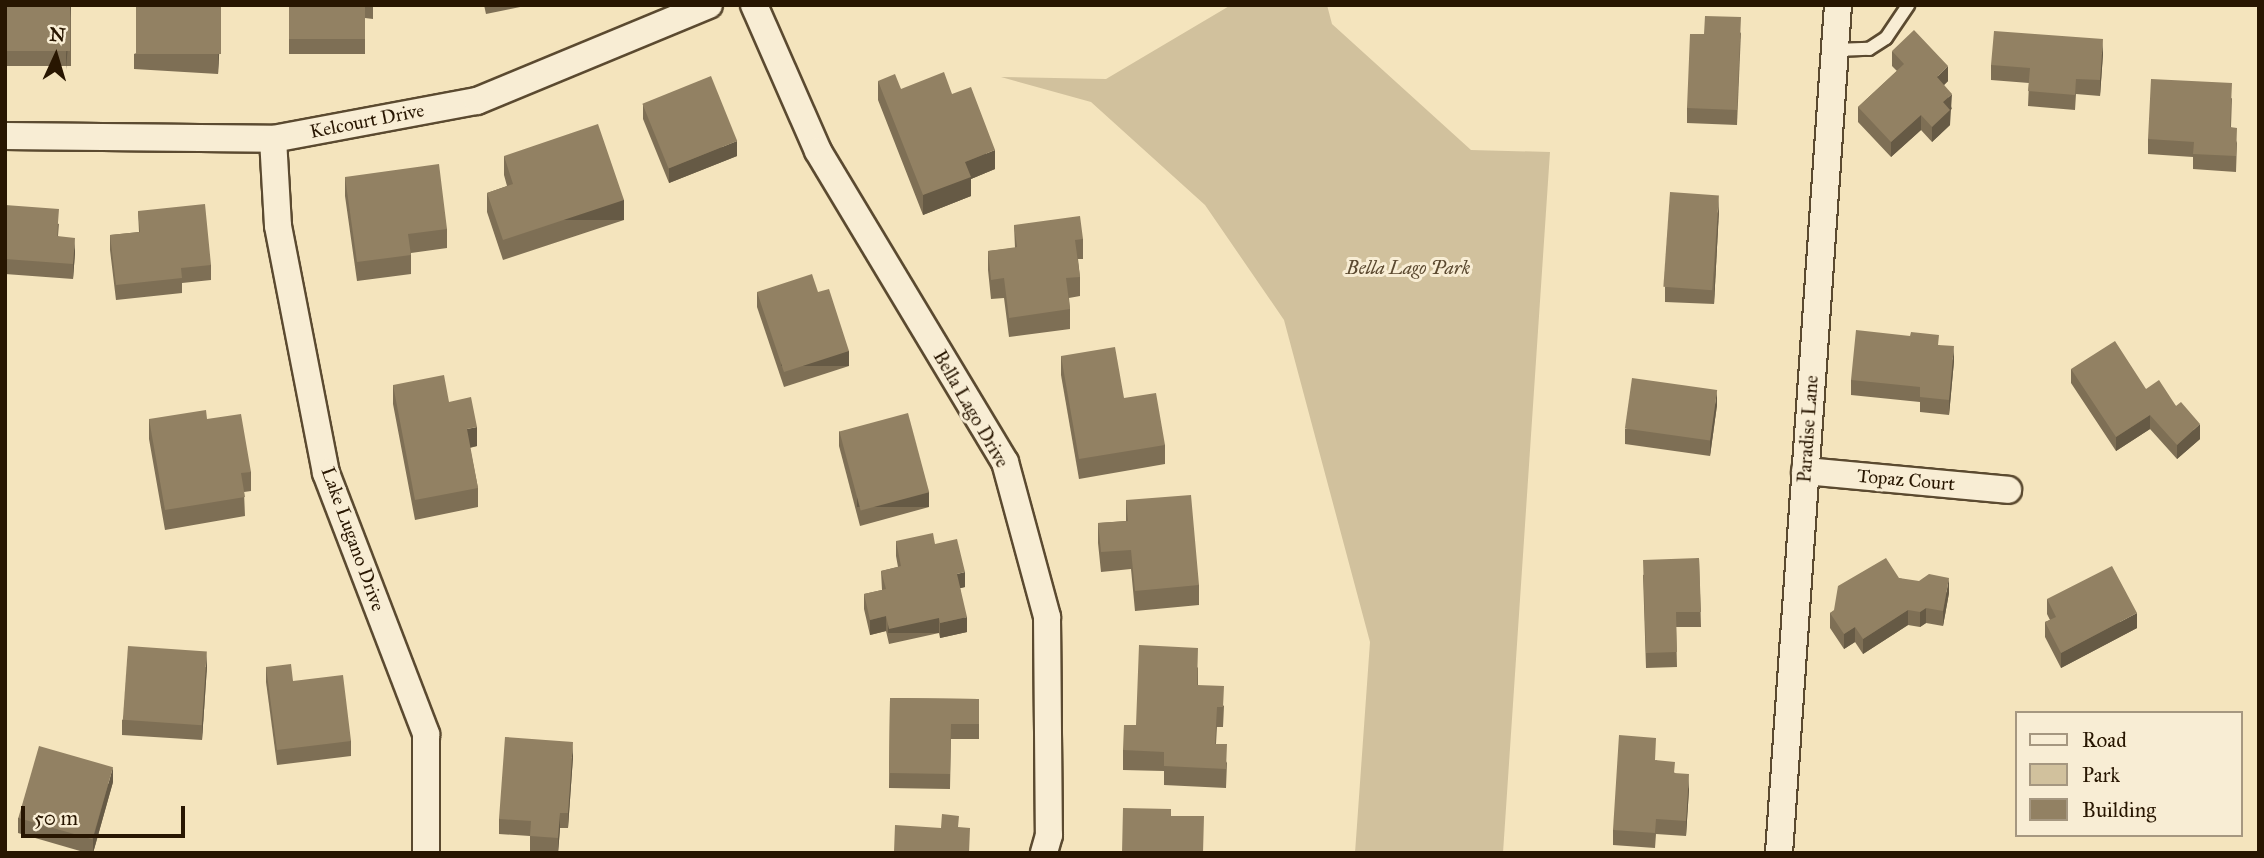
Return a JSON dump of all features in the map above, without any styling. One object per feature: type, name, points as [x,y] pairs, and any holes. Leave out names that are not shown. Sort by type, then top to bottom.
[{"type":"street","name":"Kelcourt Drive","points":[[5,136],[273,139],[477,101],[709,5]]},
{"type":"street","name":"Bella Lago Drive","points":[[754,5],[818,150],[1005,462],[1047,617],[1049,835],[1044,853]]},
{"type":"street","name":"Paradise Lane","points":[[1779,853],[1838,5]]},
{"type":"street","name":"Lake Lugano Drive","points":[[273,139],[278,226],[326,472],[426,734],[426,853]]},
{"type":"street","name":"Topaz Court","points":[[1805,471],[2008,490]]},
{"type":"lane","points":[[1835,50],[1869,49],[1886,38],[1908,5]]},
{"type":"green space","name":"Bella Lago Park","points":[[1231,5],[1327,5],[1332,24],[1471,150],[1550,152],[1503,853],[1355,853],[1370,642],[1284,320],[1205,205],[1091,102],[1001,77],[1106,79]]},
{"type":"building","points":[[5,5],[70,5],[70,51],[5,51]]},
{"type":"building","points":[[136,5],[221,5],[221,54],[136,54]]},
{"type":"building","points":[[289,5],[365,5],[365,39],[289,39]]},
{"type":"building","points":[[1705,16],[1741,17],[1737,110],[1687,108],[1690,34],[1704,34]]},
{"type":"building","points":[[1914,30],[1948,66],[1937,77],[1952,94],[1943,102],[1950,110],[1932,127],[1921,115],[1891,142],[1858,107],[1904,64],[1892,51]]},
{"type":"building","points":[[1994,31],[2103,39],[2100,80],[2076,79],[2075,95],[2028,91],[2030,68],[1991,65]]},
{"type":"building","points":[[944,72],[952,94],[971,87],[995,150],[965,162],[971,177],[923,195],[878,81],[895,74],[901,89]]},
{"type":"building","points":[[711,76],[737,141],[669,169],[642,104]]},
{"type":"building","points":[[2151,79],[2232,83],[2230,127],[2237,128],[2236,156],[2193,154],[2194,142],[2148,139]]},
{"type":"building","points":[[598,124],[624,200],[503,240],[487,193],[513,184],[504,156]]},
{"type":"building","points":[[439,164],[447,229],[408,234],[411,255],[357,262],[345,177]]},
{"type":"building","points":[[1670,192],[1719,195],[1712,290],[1663,287]]},
{"type":"building","points":[[205,204],[211,265],[181,268],[182,278],[116,285],[110,235],[140,232],[138,211]]},
{"type":"building","points":[[5,205],[59,209],[57,236],[75,238],[73,264],[5,259]]},
{"type":"building","points":[[1080,216],[1083,239],[1075,240],[1080,277],[1066,278],[1070,309],[1009,318],[1004,278],[991,280],[988,251],[1017,247],[1014,225]]},
{"type":"building","points":[[812,274],[818,292],[829,289],[849,351],[784,372],[757,292]]},
{"type":"building","points":[[1856,330],[1910,336],[1911,332],[1939,335],[1938,345],[1954,346],[1949,400],[1920,397],[1920,387],[1851,380]]},
{"type":"building","points":[[2115,341],[2146,389],[2159,380],[2176,406],[2181,402],[2200,424],[2177,445],[2150,415],[2116,437],[2071,369]]},
{"type":"building","points":[[1115,347],[1124,398],[1156,393],[1165,445],[1079,459],[1061,356]]},
{"type":"building","points":[[444,375],[449,402],[471,397],[477,427],[467,429],[478,488],[415,500],[393,385]]},
{"type":"building","points":[[1632,378],[1717,390],[1710,440],[1625,429]]},
{"type":"building","points":[[206,410],[207,419],[241,414],[251,472],[241,473],[245,497],[165,510],[149,419]]},
{"type":"building","points":[[908,413],[929,492],[861,511],[839,431]]},
{"type":"building","points":[[1191,495],[1199,585],[1135,591],[1131,550],[1101,552],[1098,523],[1128,521],[1126,500]]},
{"type":"building","points":[[933,533],[935,544],[957,539],[965,572],[957,574],[967,617],[940,623],[939,618],[889,629],[886,616],[870,620],[864,594],[886,589],[881,571],[901,566],[896,541]]},
{"type":"building","points":[[1699,558],[1701,612],[1676,612],[1677,652],[1646,653],[1643,560]]},
{"type":"building","points":[[1886,558],[1899,578],[1919,581],[1929,574],[1949,578],[1943,611],[1926,608],[1920,612],[1908,610],[1863,639],[1855,627],[1844,634],[1830,613],[1834,610],[1838,586]]},
{"type":"building","points":[[2112,566],[2137,613],[2061,653],[2045,622],[2056,617],[2047,599]]},
{"type":"building","points":[[1139,645],[1198,648],[1197,685],[1224,686],[1223,707],[1217,707],[1215,744],[1227,744],[1226,769],[1164,766],[1164,752],[1123,750],[1124,725],[1136,725]]},
{"type":"building","points":[[128,646],[207,652],[202,725],[123,720]]},
{"type":"building","points":[[291,664],[293,681],[343,675],[351,741],[277,750],[266,667]]},
{"type":"building","points":[[890,698],[979,699],[979,724],[951,724],[950,774],[889,773]]},
{"type":"building","points":[[1619,735],[1656,738],[1655,760],[1675,762],[1674,773],[1689,774],[1686,821],[1656,819],[1655,833],[1613,830]]},
{"type":"building","points":[[505,737],[573,742],[568,813],[560,813],[558,838],[530,836],[531,821],[499,819]]},
{"type":"building","points":[[39,746],[113,767],[92,839],[18,818]]},
{"type":"building","points":[[1123,808],[1171,809],[1171,816],[1204,816],[1203,853],[1122,853]]},
{"type":"building","points":[[942,814],[959,816],[958,827],[970,828],[969,853],[894,852],[895,825],[941,828]]}]
